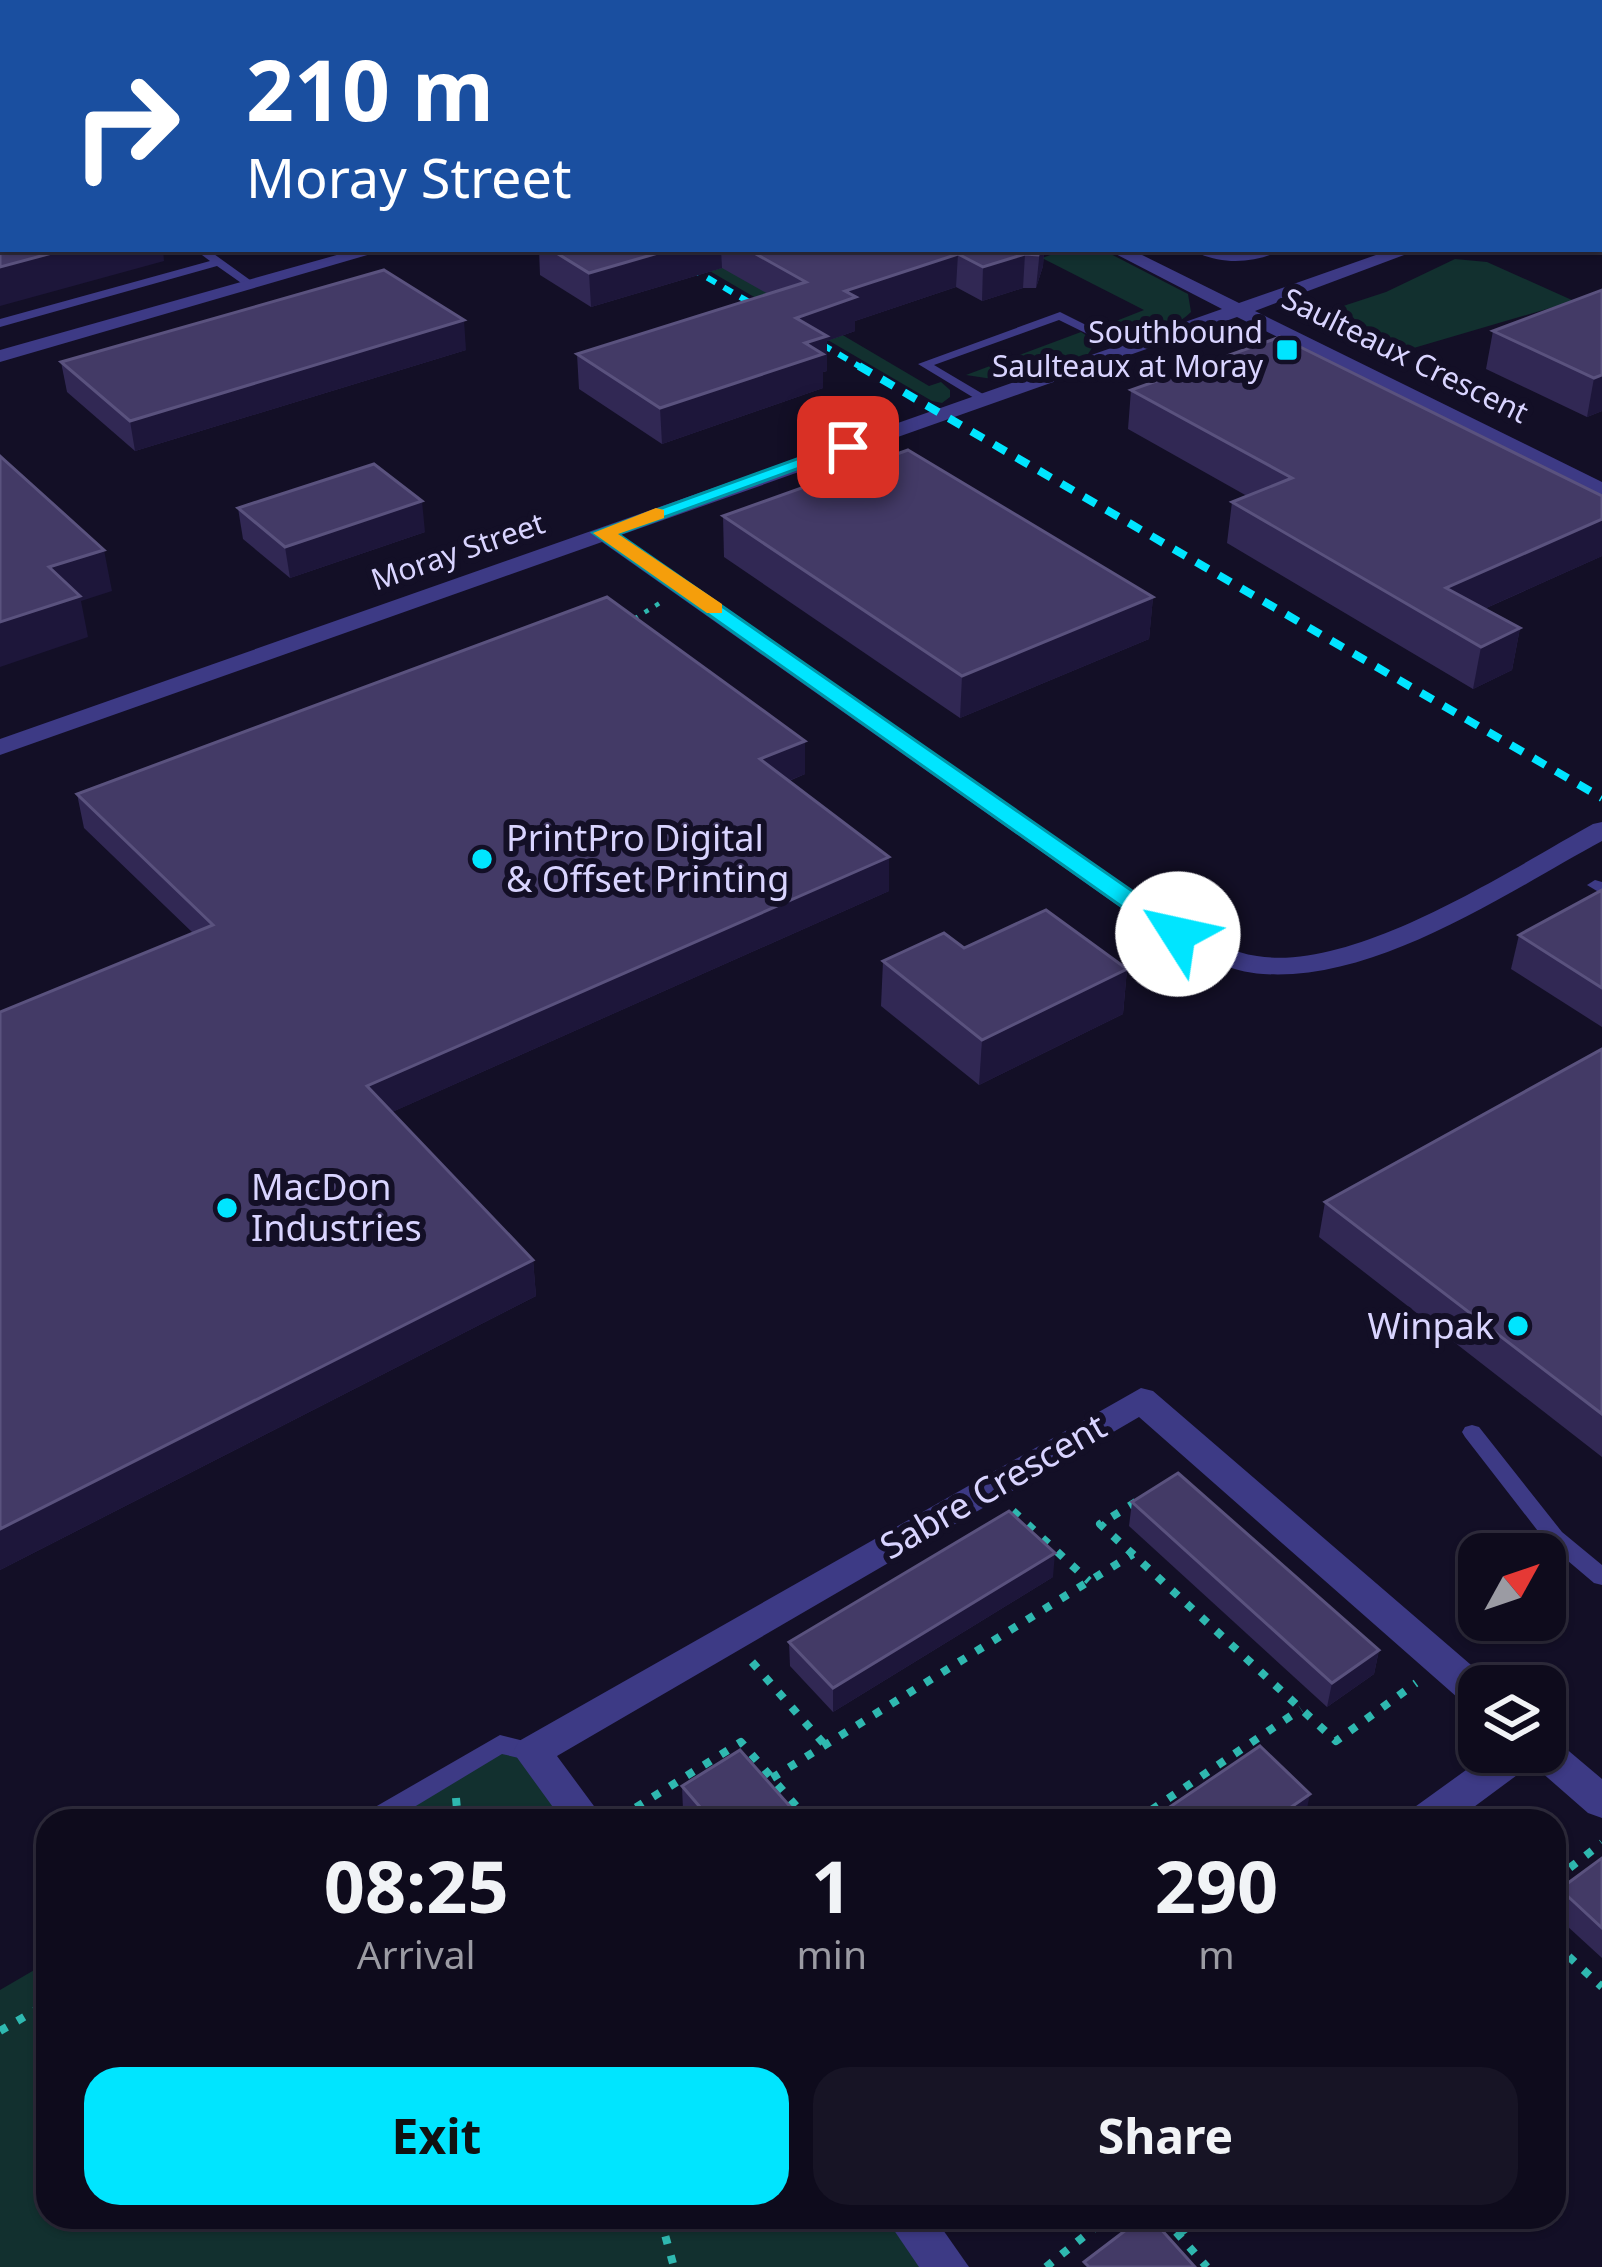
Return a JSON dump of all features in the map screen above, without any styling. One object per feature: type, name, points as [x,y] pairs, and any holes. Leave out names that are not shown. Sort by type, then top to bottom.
[{"type":"street","points":[[0,356],[368,252]]},
{"type":"street","name":"Saulteaux Crescent","points":[[1123,252],[1602,490]]},
{"type":"street","name":"Moray Street","points":[[3,741],[1400,252]]},
{"type":"street","points":[[603,533],[1178,934],[1234,958],[1263,966],[1303,966],[1368,951],[1602,830]]},
{"type":"street","name":"Sabre Crescent","points":[[532,1751],[1141,1400],[1458,1675]]},
{"type":"street","points":[[532,1751],[577,1809]]},
{"type":"street","points":[[1566,1771],[1602,1802]]},
{"type":"street","points":[[1442,1809],[1491,1773]]},
{"type":"street","points":[[917,2229],[947,2267]]},
{"type":"lane","points":[[204,252],[251,285]]},
{"type":"lane","points":[[1202,252],[1247,260],[1270,252]]},
{"type":"lane","points":[[0,323],[219,262]]},
{"type":"lane","points":[[984,400],[924,364],[1060,316],[1128,349]]},
{"type":"lane","points":[[1472,1432],[1555,1538],[1602,1577]]},
{"type":"lane","points":[[390,1809],[500,1744],[532,1751]]},
{"type":"path","points":[[626,622],[663,601],[645,590]]},
{"type":"path","points":[[988,1488],[1089,1581]]},
{"type":"path","points":[[1154,1491],[1100,1524],[1336,1741],[1444,1663]]},
{"type":"path","points":[[772,1778],[1133,1554]]},
{"type":"path","points":[[730,1637],[825,1745]]},
{"type":"path","points":[[1153,1809],[1301,1708]]},
{"type":"path","points":[[633,1809],[742,1742],[799,1809]]},
{"type":"path","points":[[1566,1871],[1602,1843]]},
{"type":"path","points":[[1566,1954],[1602,1987]]},
{"type":"path","points":[[0,2031],[36,2010]]},
{"type":"path","points":[[663,2229],[674,2267]]},
{"type":"path","points":[[1046,2267],[1093,2229]]},
{"type":"path","points":[[1174,2229],[1208,2267]]},
{"type":"path","points":[[1178,2234],[1184,2229]]},
{"type":"green space","points":[[677,252],[702,252],[929,386],[941,382],[950,390],[950,397],[942,403]]},
{"type":"green space","points":[[1107,252],[1188,294],[1191,312],[1151,331],[1106,325],[1144,310],[1042,258]]},
{"type":"green space","points":[[1455,259],[1487,262],[1574,301],[1400,352],[1387,352],[1331,310],[1386,292]]},
{"type":"green space","points":[[1081,332],[1096,342],[1088,354],[1006,381],[966,375]]},
{"type":"green space","points":[[500,1744],[532,1752],[576,1809],[391,1809]]},
{"type":"green space","points":[[36,1969],[36,2229],[917,2229],[947,2267],[0,2267],[0,1990]]},
{"type":"building","points":[[0,252],[56,252],[0,267]]},
{"type":"building","points":[[555,252],[662,252],[589,273]]},
{"type":"building","points":[[752,252],[1039,252],[983,267],[958,254],[845,291],[856,297],[796,318],[827,336],[805,343],[823,354],[660,408],[577,354],[806,282]]},
{"type":"building","points":[[384,270],[464,320],[130,421],[61,362]]},
{"type":"building","points":[[1602,290],[1602,375],[1594,378],[1493,331]]},
{"type":"building","points":[[1280,337],[1602,496],[1602,519],[1446,588],[1520,628],[1481,647],[1232,502],[1292,478],[1131,390]]},
{"type":"building","points":[[908,450],[1153,597],[962,676],[723,516]]},
{"type":"building","points":[[0,456],[104,550],[49,567],[80,596],[0,622]]},
{"type":"building","points":[[374,464],[422,501],[285,547],[238,508]]},
{"type":"building","points":[[607,597],[805,741],[760,759],[889,857],[367,1086],[533,1260],[0,1529],[0,1012],[213,925],[77,794]]},
{"type":"building","points":[[1602,890],[1602,988],[1519,935]]},
{"type":"building","points":[[1046,910],[1127,969],[982,1040],[883,961],[944,933],[964,948]]},
{"type":"building","name":"Winpak","points":[[1602,1049],[1602,1414],[1325,1202]]},
{"type":"building","points":[[1178,1473],[1379,1650],[1332,1683],[1132,1502]]},
{"type":"building","points":[[1009,1511],[1055,1553],[833,1688],[789,1642]]},
{"type":"building","points":[[1260,1746],[1310,1794],[1288,1809],[1167,1809]]},
{"type":"building","points":[[740,1750],[792,1809],[702,1809],[682,1786]]},
{"type":"building","points":[[1602,1858],[1602,1928],[1566,1895],[1566,1885]]},
{"type":"building","points":[[1127,2229],[1161,2229],[1195,2267],[1089,2267],[1084,2262]]},
{"type":"railway","points":[[663,252],[864,369]]},
{"type":"railway","points":[[859,366],[1602,798]]},
{"type":"slow traffic","points":[[656,514],[603,533],[715,609]]},
{"type":"place","name":"Southbound Saulteaux at Moray","points":[[1287,350]]},
{"type":"place","name":"PrintPro Digital & Offset Printing","points":[[482,859]]},
{"type":"place","name":"MacDon Industries","points":[[227,1208]]},
{"type":"place","name":"Winpak","points":[[1518,1326]]},
{"type":"route","points":[[848,447],[603,533],[1178,934]]}]
